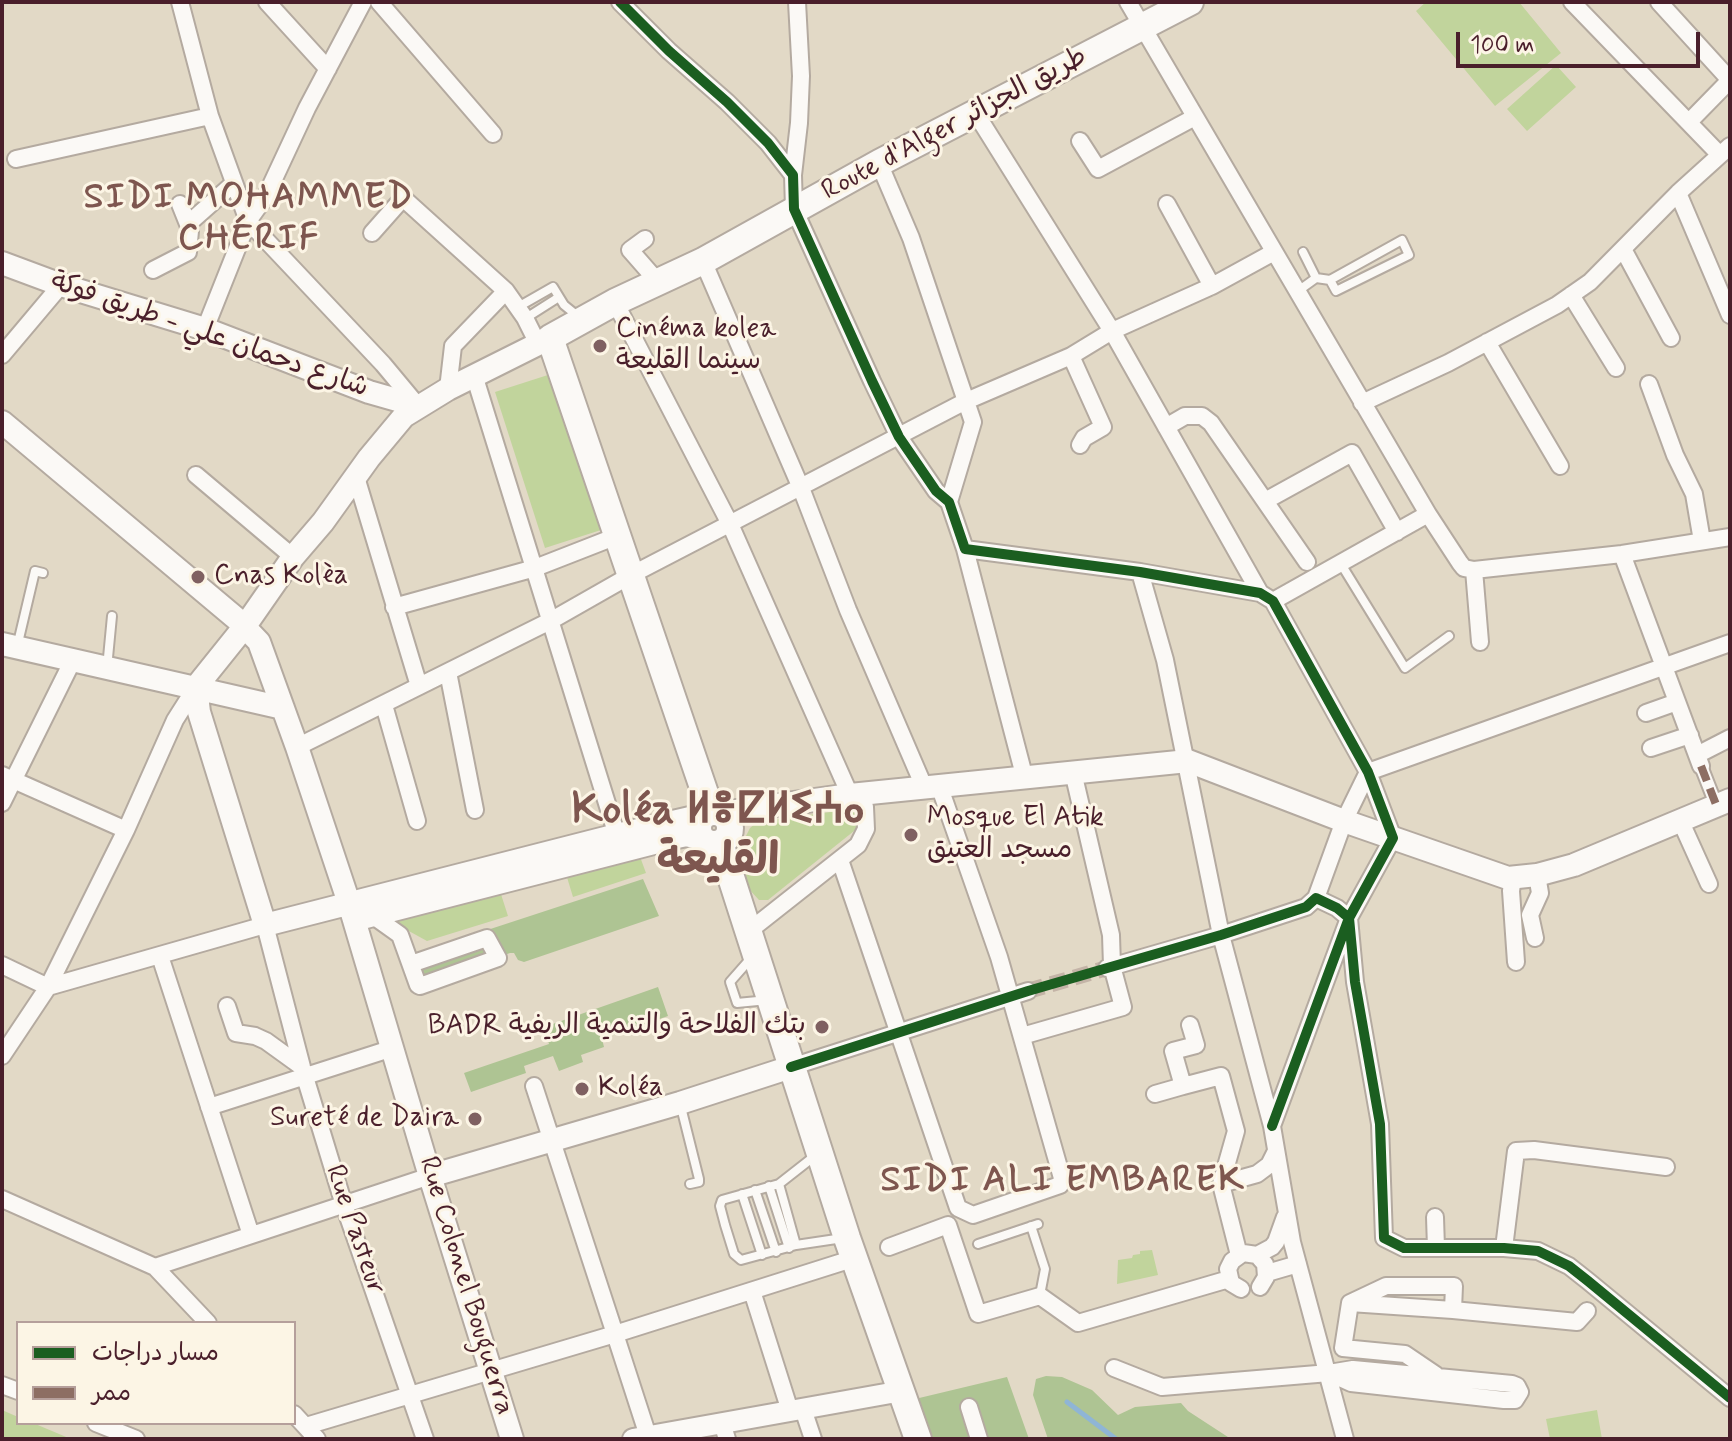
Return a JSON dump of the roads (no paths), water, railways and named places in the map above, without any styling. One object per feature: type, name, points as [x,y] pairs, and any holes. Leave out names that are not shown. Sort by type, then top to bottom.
[{"type":"main road","name":"Route d'Alger طريق الجزائر","points":[[544,341],[615,302],[703,261],[879,163],[1190,2]]},
{"type":"main road","name":"شارع دحمان علي - طريق فوكة","points":[[2,263],[61,285],[205,329],[369,392],[418,406]]},
{"type":"main road","points":[[918,1439],[851,1248],[711,824],[631,575],[544,341],[418,406],[391,430],[196,687],[199,712],[265,925],[358,912],[620,844],[711,824],[855,795],[1188,761],[1492,874],[1513,877],[1537,875],[1574,865],[1723,803]]},
{"type":"main road","name":"Rue Colonel Bouguerra","points":[[2,422],[245,626],[259,642],[358,912],[430,1176],[512,1439]]},
{"type":"main road","points":[[10,646],[283,708]]},
{"type":"main road","points":[[430,1176],[791,1067]]},
{"type":"street","points":[[180,2],[210,116],[248,221],[383,364],[418,406]]},
{"type":"street","points":[[267,2],[328,69]]},
{"type":"street","points":[[620,2],[727,102],[768,143],[793,175]]},
{"type":"street","points":[[797,2],[801,76],[793,175],[794,209],[899,437],[936,491],[949,502],[965,549],[1025,779]]},
{"type":"street","points":[[1128,2],[1362,403],[1464,568],[1474,570],[1622,554],[1730,537]]},
{"type":"street","points":[[1362,403],[1448,363],[1590,282],[1678,193],[1725,151],[1689,122],[1572,2]]},
{"type":"street","points":[[1659,2],[1730,80],[1689,122]]},
{"type":"street","points":[[205,329],[248,221],[266,196],[328,69],[366,3],[493,134]]},
{"type":"street","points":[[975,112],[1112,331],[1368,772],[1393,838],[1349,918],[1272,1126]]},
{"type":"street","points":[[16,159],[210,116]]},
{"type":"street","points":[[1080,141],[1098,169],[1195,117]]},
{"type":"street","points":[[879,163],[911,238],[973,422],[949,502]]},
{"type":"street","points":[[188,224],[233,184]]},
{"type":"street","points":[[1678,193],[1730,315]]},
{"type":"street","points":[[372,233],[403,198],[506,291],[544,341]]},
{"type":"street","points":[[153,270],[188,252],[190,231],[180,204]]},
{"type":"street","points":[[1167,204],[1212,286]]},
{"type":"street","points":[[645,239],[630,250],[658,282]]},
{"type":"street","points":[[1623,249],[1671,338]]},
{"type":"street","points":[[297,747],[552,620],[631,575],[964,402],[1071,356],[1112,331],[1212,286],[1274,252]]},
{"type":"street","points":[[703,261],[801,488],[848,610],[932,788],[1020,994],[1022,1036],[1060,1185],[973,1215],[958,1208],[840,860]]},
{"type":"street","points":[[2,355],[61,285]]},
{"type":"street","points":[[448,389],[453,346],[506,291]]},
{"type":"street","points":[[1571,295],[1616,368]]},
{"type":"street","points":[[615,302],[730,524],[855,795],[865,807],[866,829],[858,845],[752,943]]},
{"type":"street","points":[[1487,342],[1560,466]]},
{"type":"street","points":[[1071,356],[1103,427],[1084,438],[1080,445]]},
{"type":"street","points":[[475,378],[620,844]]},
{"type":"street","points":[[1649,384],[1671,447],[1694,494],[1702,541]]},
{"type":"street","points":[[1166,427],[1185,416],[1202,416],[1211,423],[1307,562]]},
{"type":"street","points":[[1265,501],[1352,453],[1397,532]]},
{"type":"street","points":[[196,475],[293,557]]},
{"type":"street","points":[[356,477],[419,686]]},
{"type":"street","points":[[965,549],[1140,572],[1267,597],[1341,564],[1428,514]]},
{"type":"street","points":[[394,607],[535,568],[617,536]]},
{"type":"street","points":[[1622,554],[1699,760],[1723,803]]},
{"type":"street","points":[[1474,570],[1480,642]]},
{"type":"street","points":[[1140,572],[1165,660],[1188,761],[1221,935],[1272,1126],[1298,1264],[1345,1439]]},
{"type":"street","points":[[1110,967],[1306,907],[1316,898],[1344,821],[1368,772],[1730,643]]},
{"type":"street","points":[[2,803],[8,777],[73,660]]},
{"type":"street","points":[[448,672],[475,810]]},
{"type":"street","points":[[2,1056],[48,987],[126,830],[175,720],[196,687]]},
{"type":"street","points":[[1646,713],[1677,702]]},
{"type":"street","points":[[384,705],[417,821]]},
{"type":"street","points":[[1651,748],[1690,735]]},
{"type":"street","points":[[1699,760],[1730,738]]},
{"type":"street","points":[[1022,1036],[1123,1007],[1110,967],[1111,935],[1073,772]]},
{"type":"street","points":[[8,777],[126,830]]},
{"type":"street","points":[[1681,822],[1709,884]]},
{"type":"street","points":[[1535,938],[1530,915],[1540,893],[1537,875]]},
{"type":"street","points":[[1513,877],[1511,891],[1516,962]]},
{"type":"street","points":[[1316,898],[1349,918],[1355,982],[1380,1124],[1384,1238],[1404,1248],[1538,1251],[1569,1266],[1730,1398]]},
{"type":"street","points":[[358,912],[400,935],[411,964],[420,986],[498,958],[487,938],[411,964]]},
{"type":"street","points":[[2,965],[48,987],[265,925]]},
{"type":"street","name":"Rue Pasteur","points":[[265,925],[303,1072],[344,1205],[425,1439]]},
{"type":"street","points":[[160,956],[251,1235]]},
{"type":"street","points":[[791,1067],[1020,994]]},
{"type":"street","points":[[227,1006],[236,1033],[266,1041],[303,1072]]},
{"type":"street","points":[[1183,1086],[1173,1051],[1196,1045],[1190,1025]]},
{"type":"street","points":[[209,1107],[303,1072],[393,1048]]},
{"type":"street","points":[[1155,1094],[1221,1076],[1236,1131],[1221,1184],[1239,1255]]},
{"type":"street","points":[[534,1086],[615,1334],[643,1438],[725,1431],[797,1410],[902,1391]]},
{"type":"street","points":[[1504,1248],[1516,1151],[1534,1150],[1666,1167]]},
{"type":"street","points":[[1221,1184],[1257,1174],[1269,1165],[1276,1151]]},
{"type":"street","points":[[155,1267],[430,1176]]},
{"type":"street","points":[[2,1199],[155,1267],[206,1321]]},
{"type":"street","points":[[1257,1255],[1272,1247],[1280,1236],[1285,1204]]},
{"type":"street","points":[[1435,1217],[1436,1248]]},
{"type":"street","points":[[889,1247],[948,1225],[978,1314],[1040,1296],[1078,1323],[1235,1284],[1230,1265],[1239,1255],[1257,1255],[1263,1261],[1264,1280],[1298,1264]]},
{"type":"street","points":[[306,1427],[410,1394],[493,1373],[752,1291],[851,1248]]},
{"type":"street","points":[[1350,1303],[1386,1286],[1454,1286],[1453,1310]]},
{"type":"street","points":[[752,1291],[797,1410],[813,1439]]},
{"type":"street","points":[[1350,1303],[1343,1348],[1405,1354],[1437,1376]]},
{"type":"street","points":[[1350,1303],[1577,1322],[1587,1311]]},
{"type":"street","points":[[1114,1368],[1162,1387],[1366,1369],[1512,1384],[1517,1386],[1519,1394],[1513,1400],[1504,1400],[1359,1384],[1329,1373]]},
{"type":"street","points":[[969,1407],[979,1439]]},
{"type":"street","points":[[101,1425],[136,1439]]},
{"type":"lane","points":[[1298,291],[1316,278],[1330,280],[1402,240],[1409,255],[1336,291],[1330,280]]},
{"type":"lane","points":[[1303,252],[1316,278]]},
{"type":"lane","points":[[521,313],[553,287],[564,305],[582,319]]},
{"type":"lane","points":[[1341,564],[1405,668],[1449,636]]},
{"type":"lane","points":[[10,646],[35,571],[43,573]]},
{"type":"lane","points":[[107,668],[112,616]]},
{"type":"lane","points":[[680,1103],[699,1179],[699,1182],[690,1184]]},
{"type":"lane","points":[[820,1152],[774,1185],[724,1199],[720,1206],[734,1254],[741,1260],[793,1246],[851,1248]]},
{"type":"lane","points":[[774,1185],[793,1246]]},
{"type":"lane","points":[[755,1190],[776,1252]]},
{"type":"lane","points":[[742,1194],[762,1255]]},
{"type":"lane","points":[[978,1244],[1035,1225],[1045,1269],[1040,1296]]},
{"type":"waterway","points":[[1067,1402],[1116,1439]]},
{"type":"tunnel","points":[[1028,991],[1107,968]]},
{"type":"place","name":"Cinéma kolea سينما القليعة","points":[[600,346]]},
{"type":"place","name":"Cnas Kolèa","points":[[198,577]]},
{"type":"place","name":"Mosque El Atik مسجد العتيق","points":[[911,835]]},
{"type":"place","name":"BADR بتك الفلاحة والتنمية الريفية","points":[[822,1027]]},
{"type":"place","name":"Koléa","points":[[582,1089]]},
{"type":"place","name":"Sureté de Daira","points":[[475,1119]]},
{"type":"district","name":"SIDI MOHAMMED CHÉRIF","points":[[249,220]]},
{"type":"district","name":"Koléa ⵍⴻⵇⵍⵉⵄⴰ القليعة","points":[[718,838]]},
{"type":"district","name":"SIDI ALI EMBAREK","points":[[1063,1182]]}]
